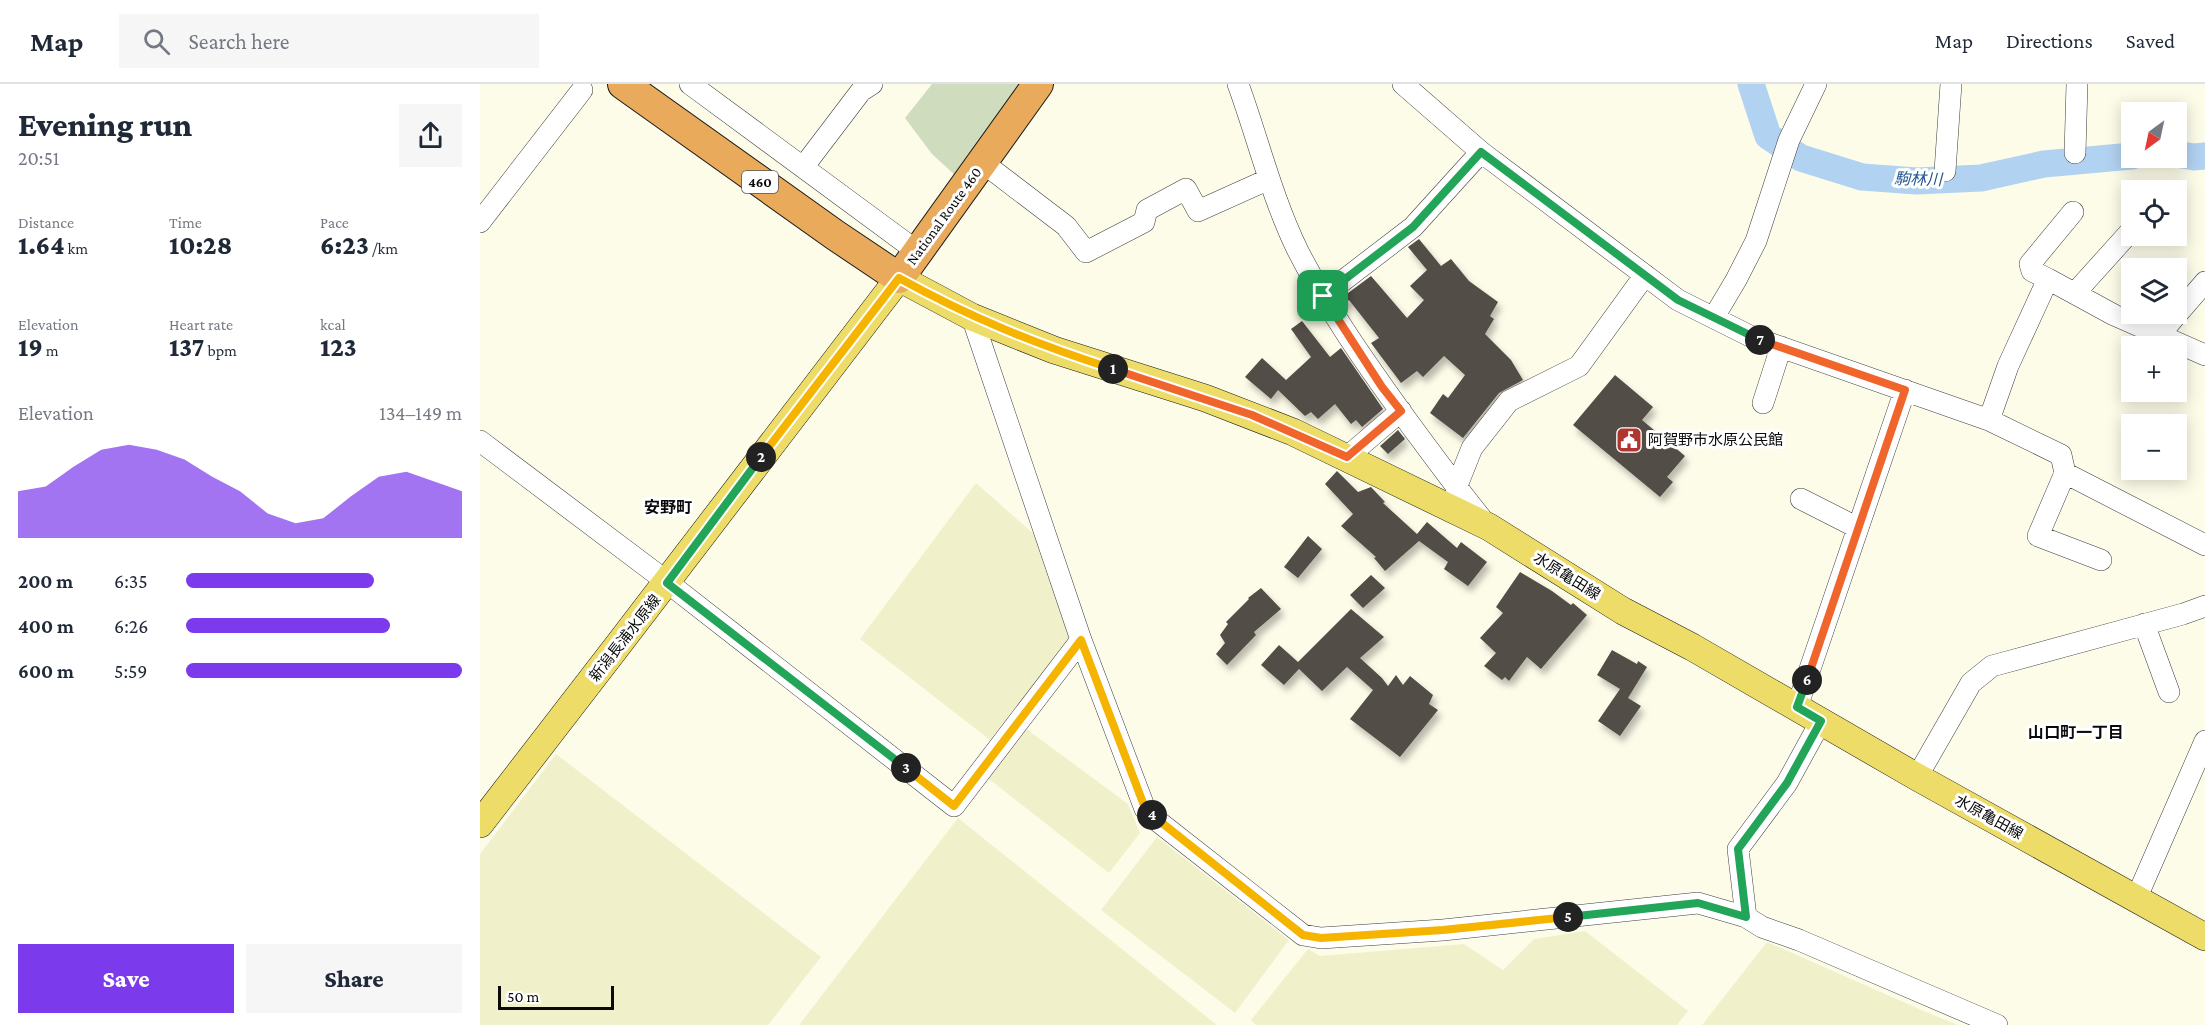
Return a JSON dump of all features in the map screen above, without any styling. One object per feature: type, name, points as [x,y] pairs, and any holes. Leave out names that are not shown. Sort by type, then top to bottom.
[{"type":"highway","name":"National Route 460","points":[[623,84],[899,278],[1038,84]]},
{"type":"main road","name":"水原亀田線","points":[[899,278],[972,317],[1054,350],[1252,415],[1347,457],[1489,527],[1623,611],[1692,647],[1917,777],[2205,937]]},
{"type":"main road","name":"新潟長浦水原線","points":[[480,824],[899,278]]},
{"type":"street","points":[[690,84],[918,252]]},
{"type":"street","points":[[804,166],[861,91],[872,84]]},
{"type":"street","points":[[1238,84],[1269,179],[1298,249],[1323,296],[1382,387],[1456,488],[1489,527]]},
{"type":"street","points":[[1404,84],[1481,152],[1678,300],[1752,338],[1989,420],[2061,455],[2065,473],[2038,536],[2100,560]]},
{"type":"street","points":[[1714,317],[1755,241],[1790,140],[1816,84]]},
{"type":"street","points":[[1945,171],[1951,84]]},
{"type":"street","points":[[2075,153],[2077,84]]},
{"type":"street","points":[[480,222],[582,90]]},
{"type":"street","points":[[1323,296],[1413,227],[1481,152]]},
{"type":"street","points":[[982,162],[1066,226],[1086,252],[1144,222],[1147,210],[1186,189],[1198,211],[1269,179]]},
{"type":"street","points":[[2073,212],[2030,264],[2032,271],[2114,315],[2205,355]]},
{"type":"street","points":[[2075,293],[2121,242]]},
{"type":"street","points":[[1456,488],[1472,448],[1509,401],[1579,366],[1645,275]]},
{"type":"street","points":[[1989,420],[2008,366],[2048,279]]},
{"type":"street","points":[[2160,334],[2205,282]]},
{"type":"street","points":[[972,317],[1081,640],[1145,808],[1165,827],[1303,935],[1321,938],[1443,930],[1698,903],[1746,917],[1762,927],[1799,940],[1997,1025]]},
{"type":"street","points":[[1763,403],[1781,347]]},
{"type":"street","points":[[1797,707],[1905,390]]},
{"type":"street","points":[[1347,457],[1401,411]]},
{"type":"street","points":[[480,441],[954,806],[1081,640]]},
{"type":"street","points":[[2065,473],[2205,545]]},
{"type":"street","points":[[1801,499],[1858,528]]},
{"type":"street","points":[[1917,777],[1971,683],[1992,666],[2205,606]]},
{"type":"street","points":[[2144,624],[2169,692]]},
{"type":"street","points":[[1746,917],[1738,849],[1787,783],[1821,721]]},
{"type":"street","points":[[2136,899],[2205,741]]},
{"type":"green space","points":[[932,84],[1024,84],[957,177],[932,154],[905,118]]},
{"type":"green space","points":[[976,483],[1036,536],[1071,636],[990,740],[860,639]]},
{"type":"green space","points":[[1025,728],[1128,804],[1140,833],[1109,873],[985,776]]},
{"type":"green space","points":[[556,754],[821,957],[768,1025],[480,1025],[480,854]]},
{"type":"green space","points":[[958,818],[1217,1025],[799,1025]]},
{"type":"green space","points":[[1157,837],[1289,940],[1235,1013],[1101,910]]},
{"type":"green space","points":[[1585,931],[1688,1011],[1677,1025],[1256,1025],[1251,1020],[1308,949],[1320,956],[1464,944],[1503,970],[1534,939]]},
{"type":"green space","points":[[1767,942],[1926,1012],[1958,1025],[1702,1025]]},
{"type":"building","points":[[1419,239],[1441,266],[1451,259],[1469,281],[1498,302],[1490,316],[1494,319],[1485,334],[1511,360],[1523,380],[1499,393],[1463,438],[1430,413],[1443,394],[1448,398],[1465,375],[1444,356],[1423,377],[1417,371],[1401,383],[1371,343],[1379,338],[1349,300],[1344,304],[1340,299],[1371,276],[1407,318],[1424,300],[1410,286],[1427,270],[1408,247]]},
{"type":"building","points":[[1302,321],[1330,357],[1341,348],[1383,409],[1362,427],[1356,420],[1351,424],[1335,404],[1318,419],[1311,412],[1305,416],[1278,390],[1271,399],[1245,377],[1262,358],[1286,380],[1311,357],[1291,329]]},
{"type":"building","name":"阿賀野市水原公民館","points":[[1615,375],[1653,407],[1642,420],[1685,456],[1667,477],[1673,482],[1660,497],[1573,425]]},
{"type":"building","points":[[1398,430],[1405,439],[1388,454],[1380,446]]},
{"type":"building","points":[[1337,471],[1358,492],[1371,487],[1385,502],[1383,503],[1417,534],[1427,522],[1457,548],[1461,542],[1487,562],[1468,586],[1444,569],[1448,562],[1419,541],[1385,571],[1374,558],[1376,557],[1341,526],[1353,514],[1325,484]]},
{"type":"building","points":[[1308,536],[1322,549],[1298,578],[1284,567]]},
{"type":"building","points":[[1520,572],[1571,605],[1573,603],[1587,615],[1541,669],[1527,657],[1509,681],[1505,677],[1502,680],[1484,666],[1496,653],[1480,638],[1503,613],[1496,607]]},
{"type":"building","points":[[1371,575],[1385,588],[1363,608],[1350,595]]},
{"type":"building","points":[[1261,588],[1281,609],[1254,632],[1256,635],[1227,665],[1216,654],[1225,643],[1220,635],[1228,624],[1226,622],[1248,598]]},
{"type":"building","points":[[1351,609],[1384,637],[1360,658],[1388,686],[1396,675],[1403,685],[1410,676],[1433,695],[1429,704],[1438,710],[1400,757],[1350,719],[1373,690],[1347,667],[1322,691],[1299,669],[1284,685],[1261,665],[1279,645],[1298,662]]},
{"type":"building","points":[[1612,650],[1647,667],[1628,698],[1641,706],[1620,736],[1598,721],[1620,689],[1597,675]]},
{"type":"waterway","name":"駒林川","points":[[1751,84],[1768,136],[1801,158],[1862,177],[1917,181],[1981,178],[2044,164],[2121,157]]},
{"type":"waterway","name":"駒林川","points":[[2187,156],[2205,156]]},
{"type":"place","name":"阿賀野市水原公民館","points":[[1629,440]]},
{"type":"district","name":"安野町","points":[[668,507]]},
{"type":"district","name":"山口町一丁目","points":[[2076,732]]},
{"type":"route","points":[[1481,152],[1678,300],[1752,338],[1905,390],[1797,707],[1821,721],[1787,783],[1738,849],[1746,917],[1698,903],[1443,930],[1321,938],[1303,935],[1155,819],[1145,808],[1081,640],[954,806],[667,583],[726,501],[899,278],[972,317],[1054,350],[1252,415],[1347,457],[1401,411],[1382,387],[1323,296],[1413,227],[1481,152]]}]
